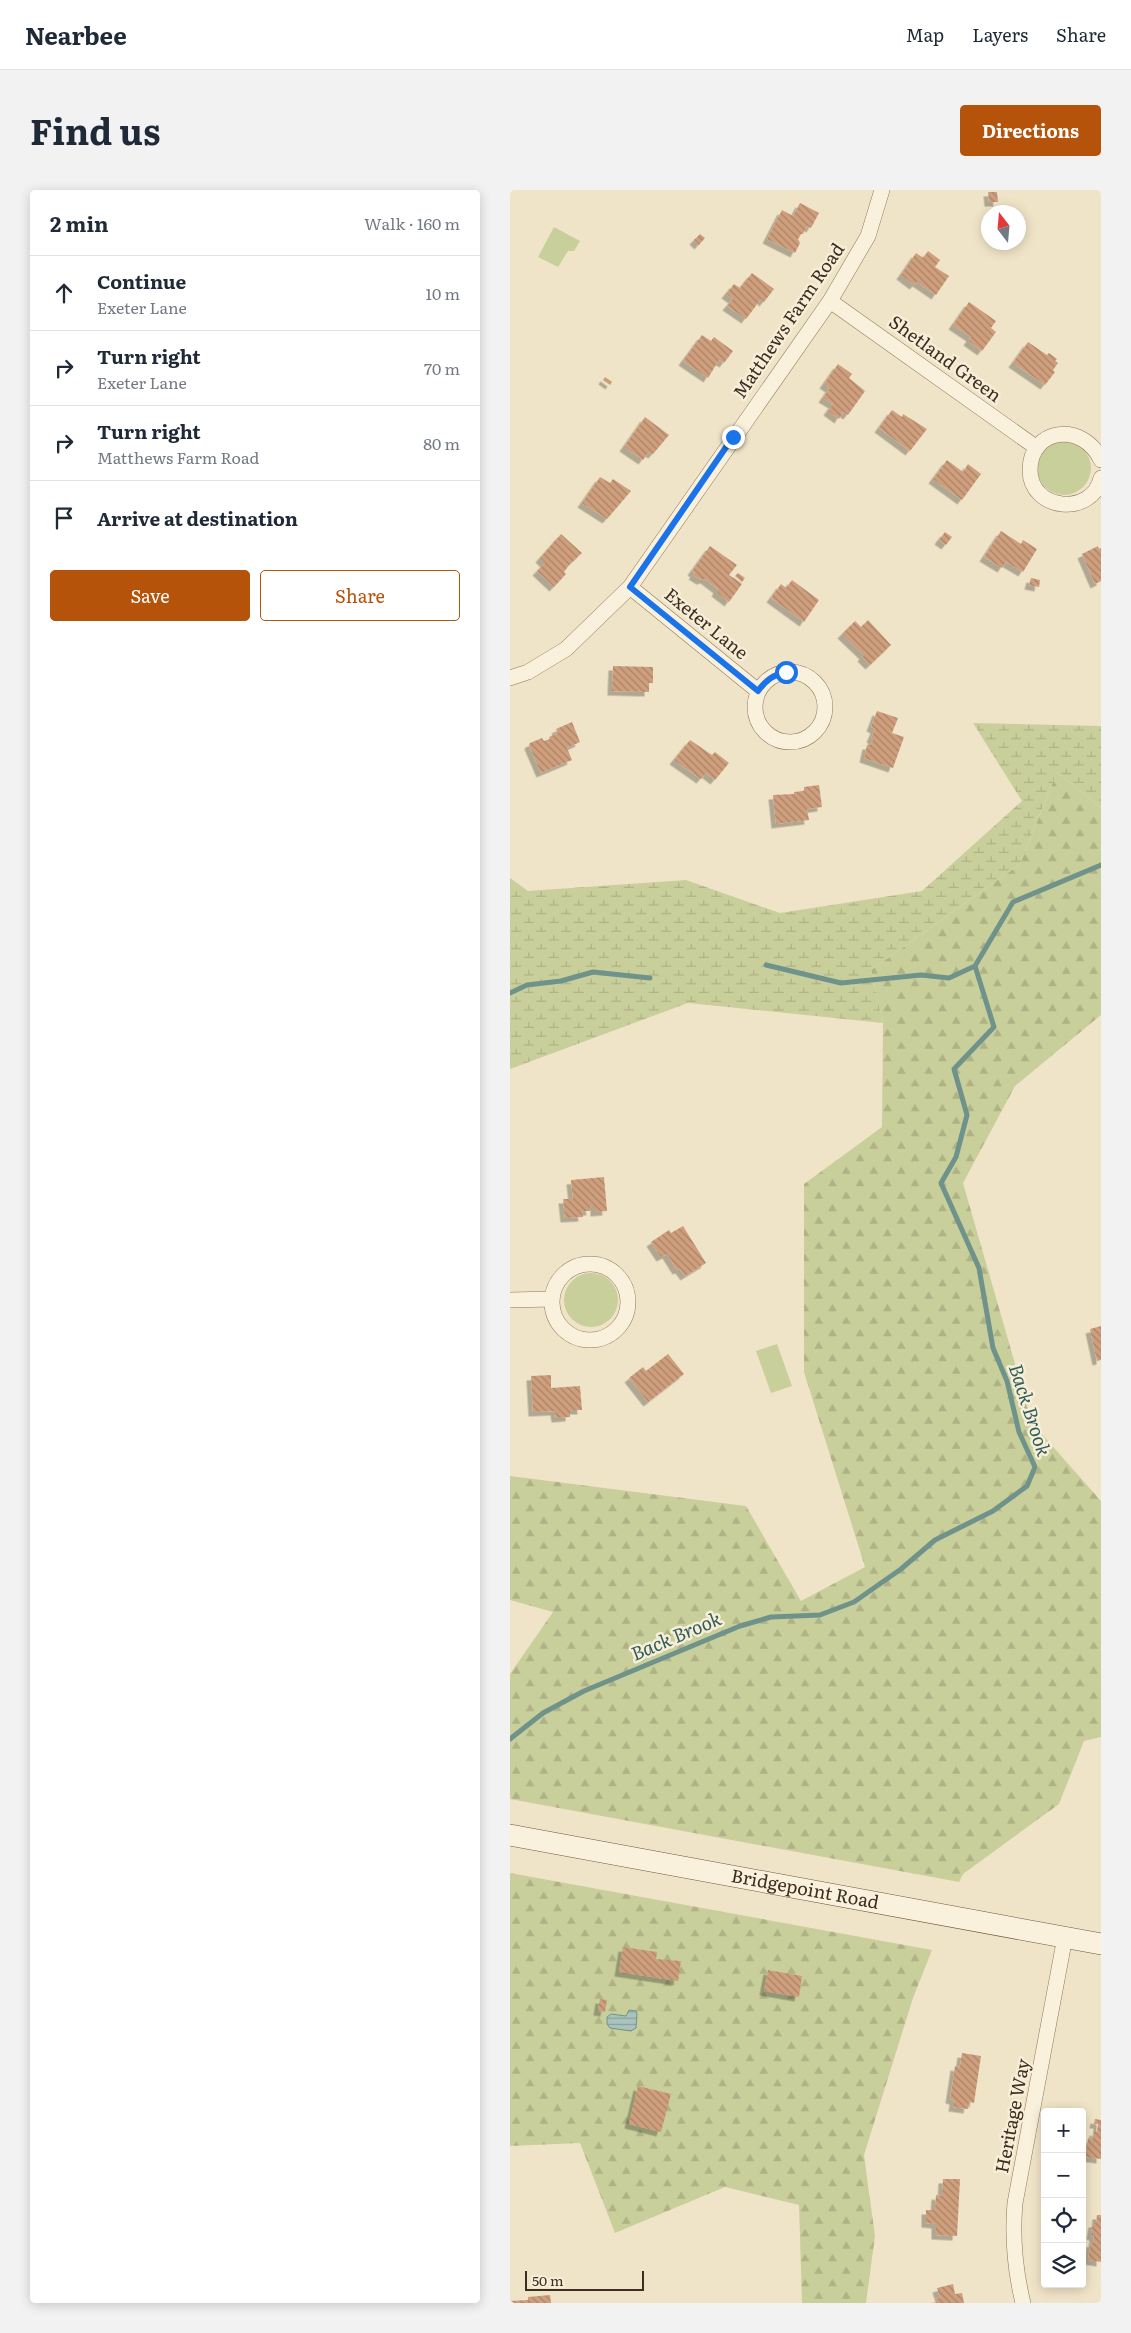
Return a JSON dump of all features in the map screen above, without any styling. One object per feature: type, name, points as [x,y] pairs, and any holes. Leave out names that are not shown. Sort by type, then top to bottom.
[{"type":"street","name":"Matthews Farm Road","points":[[510,678],[528,672],[566,649],[630,587],[830,301],[868,236],[882,190]]},
{"type":"street","name":"Shetland Green","points":[[830,301],[1037,448]]},
{"type":"street","points":[[1101,460],[1089,441],[1078,436],[1056,435],[1045,440],[1037,448],[1032,459],[1030,471],[1033,483],[1039,494],[1049,501],[1061,505],[1073,505],[1084,501],[1094,493],[1101,478]]},
{"type":"street","name":"Exeter Lane","points":[[630,587],[758,691]]},
{"type":"street","points":[[797,672],[808,676],[817,683],[823,693],[826,704],[825,715],[820,726],[812,735],[802,741],[790,743],[767,735],[759,726],[755,714],[754,702],[758,691],[765,681],[774,675],[797,672]]},
{"type":"street","points":[[592,1264],[610,1269],[620,1278],[627,1289],[628,1312],[622,1325],[612,1334],[601,1339],[589,1341],[577,1338],[566,1332],[558,1323],[553,1312],[552,1299],[555,1286],[562,1276],[573,1268],[592,1264]]},
{"type":"street","points":[[510,1300],[552,1299]]},
{"type":"street","name":"Bridgepoint Road","points":[[510,1835],[1101,1944]]},
{"type":"street","name":"Heritage Way","points":[[1023,2303],[1016,2270],[1013,2226],[1015,2203],[1065,1937]]},
{"type":"green space","points":[[554,227],[580,241],[574,251],[568,251],[558,267],[538,257]]},
{"type":"green space","points":[[1064,441],[1074,443],[1083,449],[1089,458],[1091,468],[1089,478],[1083,487],[1074,493],[1064,495],[1054,493],[1045,487],[1039,478],[1037,468],[1039,458],[1045,449],[1054,443]]},
{"type":"green space","points":[[973,723],[1101,726],[1101,808],[1057,772],[1020,864],[871,970],[883,1023],[688,1003],[510,1069],[510,878],[528,891],[686,880],[780,913],[922,891],[1022,801]]},
{"type":"green space","points":[[1057,772],[1101,808],[1101,1015],[1015,1086],[963,1183],[1032,1423],[1101,1501],[1101,1737],[1084,1741],[1059,1804],[963,1874],[959,1882],[510,1799],[510,1674],[553,1612],[510,1600],[510,1476],[746,1506],[801,1601],[865,1567],[804,1372],[804,1184],[882,1127],[883,1023],[871,970],[1020,864]]},
{"type":"green space","points":[[591,1273],[601,1275],[610,1281],[616,1290],[618,1300],[616,1310],[610,1319],[601,1325],[591,1327],[581,1325],[572,1319],[566,1310],[564,1300],[566,1290],[572,1281],[581,1275]]},
{"type":"green space","points":[[777,1344],[792,1386],[771,1393],[756,1351]]},
{"type":"green space","points":[[510,1873],[932,1950],[913,1998],[864,2155],[875,2236],[866,2303],[802,2303],[799,2205],[725,2187],[615,2233],[580,2143],[510,2146]]},
{"type":"water","points":[[629,2010],[636,2011],[636,2028],[631,2031],[610,2028],[607,2024],[607,2017],[611,2014],[626,2016]]},
{"type":"building","points":[[988,192],[997,192],[998,202],[989,202]]},
{"type":"building","points":[[800,203],[819,213],[811,228],[807,226],[798,239],[800,243],[795,253],[767,239],[782,210],[793,216]]},
{"type":"building","points":[[700,234],[705,238],[699,245],[694,240]]},
{"type":"building","points":[[928,251],[940,260],[935,267],[949,276],[936,295],[917,282],[914,285],[901,275],[916,253],[923,258]]},
{"type":"building","points":[[752,273],[774,289],[764,302],[761,299],[746,319],[727,306],[733,299],[726,294],[734,284],[740,288]]},
{"type":"building","points":[[969,302],[996,321],[991,328],[996,332],[982,351],[968,341],[971,337],[953,325]]},
{"type":"building","points":[[702,335],[711,341],[714,337],[733,351],[724,363],[719,360],[708,378],[683,361]]},
{"type":"building","points":[[1028,342],[1047,355],[1049,353],[1057,359],[1055,361],[1058,363],[1053,370],[1055,372],[1045,385],[1013,363]]},
{"type":"building","points":[[838,364],[852,374],[849,378],[865,391],[848,415],[843,412],[839,419],[828,411],[833,404],[823,398],[830,388],[824,384]]},
{"type":"building","points":[[605,377],[612,382],[610,385],[603,380]]},
{"type":"building","points":[[892,410],[902,417],[903,414],[927,429],[910,451],[879,428]]},
{"type":"building","points":[[645,417],[669,435],[653,454],[649,452],[643,460],[624,447]]},
{"type":"building","points":[[947,460],[963,472],[968,464],[981,474],[962,500],[933,479]]},
{"type":"building","points":[[600,477],[610,483],[613,479],[631,491],[607,519],[582,503]]},
{"type":"building","points":[[1001,531],[1021,544],[1023,540],[1037,549],[1023,572],[1006,562],[1002,568],[984,557]]},
{"type":"building","points":[[945,532],[952,537],[946,545],[939,540]]},
{"type":"building","points":[[561,534],[582,553],[569,565],[564,572],[566,574],[554,587],[537,571],[545,563],[540,558]]},
{"type":"building","points":[[710,546],[737,565],[729,575],[742,584],[729,602],[716,592],[718,589],[705,579],[701,580],[693,575],[695,573],[692,571]]},
{"type":"building","points":[[1098,546],[1099,549],[1101,548],[1101,581],[1095,584],[1082,554]]},
{"type":"building","points":[[738,573],[745,578],[742,582],[735,576]]},
{"type":"building","points":[[1031,578],[1040,580],[1039,587],[1029,585]]},
{"type":"building","points":[[792,580],[819,600],[804,622],[771,598],[781,584],[786,588]]},
{"type":"building","points":[[868,620],[891,645],[870,665],[862,657],[864,655],[842,634],[855,621],[861,627]]},
{"type":"building","points":[[613,666],[653,667],[653,683],[649,683],[649,692],[612,691]]},
{"type":"building","points":[[877,711],[898,718],[892,733],[904,737],[893,768],[864,758],[867,745],[871,745],[873,739],[871,738],[875,729],[871,727]]},
{"type":"building","points":[[572,722],[580,742],[567,748],[572,760],[541,773],[529,745],[530,743],[542,738],[544,741],[550,739],[549,737],[558,733],[556,729]]},
{"type":"building","points":[[690,740],[712,755],[715,752],[729,763],[715,780],[706,773],[701,779],[674,760]]},
{"type":"building","points":[[819,785],[822,807],[807,809],[809,820],[776,824],[773,795],[794,794],[794,792],[804,791],[804,787]]},
{"type":"building","points":[[604,1177],[607,1211],[595,1212],[595,1206],[590,1206],[591,1211],[582,1211],[583,1217],[565,1218],[563,1199],[573,1199],[571,1180]]},
{"type":"building","points":[[683,1226],[706,1263],[685,1276],[680,1269],[677,1270],[667,1254],[661,1257],[651,1242],[669,1230],[671,1233]]},
{"type":"building","points":[[1101,1326],[1101,1360],[1097,1361],[1090,1329]]},
{"type":"building","points":[[668,1354],[684,1374],[648,1402],[629,1378],[643,1367],[646,1371]]},
{"type":"building","points":[[551,1375],[551,1388],[580,1386],[582,1410],[570,1410],[570,1417],[556,1418],[555,1411],[533,1412],[531,1376]]},
{"type":"building","points":[[623,1947],[657,1952],[656,1959],[681,1961],[678,1981],[619,1972]]},
{"type":"building","points":[[768,1970],[802,1976],[799,1997],[764,1991]]},
{"type":"building","points":[[600,1999],[607,2000],[605,2012],[598,2011]]},
{"type":"building","points":[[962,2053],[981,2056],[974,2103],[969,2102],[968,2109],[953,2107],[954,2100],[950,2099],[955,2066],[960,2067]]},
{"type":"building","points":[[638,2086],[671,2094],[661,2132],[629,2124]]},
{"type":"building","points":[[1095,2119],[1101,2120],[1101,2159],[1086,2157],[1088,2138],[1093,2139],[1094,2131],[1097,2132],[1098,2124],[1094,2124]]},
{"type":"building","points":[[943,2179],[960,2179],[957,2236],[936,2235],[936,2224],[926,2223],[926,2210],[935,2210],[936,2195],[942,2196]]},
{"type":"building","points":[[1097,2215],[1101,2215],[1101,2262],[1088,2260],[1094,2236],[1091,2235],[1093,2223],[1096,2223]]},
{"type":"building","points":[[953,2284],[955,2294],[962,2293],[964,2303],[936,2303],[935,2299],[940,2298],[937,2288]]},
{"type":"building","points":[[550,2295],[551,2303],[510,2303],[510,2301],[528,2300],[528,2297]]},
{"type":"waterway","name":"Back Brook","points":[[510,1739],[543,1713],[584,1691],[740,1626],[771,1617],[820,1615],[854,1602],[901,1569],[935,1540],[993,1511],[1027,1486],[1035,1467],[1019,1432],[1007,1381],[993,1348],[979,1268],[941,1183],[956,1157],[967,1115],[954,1069],[994,1027],[975,966],[1013,902],[1101,865]]},
{"type":"waterway","points":[[766,965],[841,983],[921,975],[949,978],[975,966]]},
{"type":"waterway","points":[[510,993],[527,985],[561,981],[593,972],[650,978]]},
{"type":"route","points":[[733,437],[630,587],[758,691],[765,681],[774,675],[786,672]]}]
